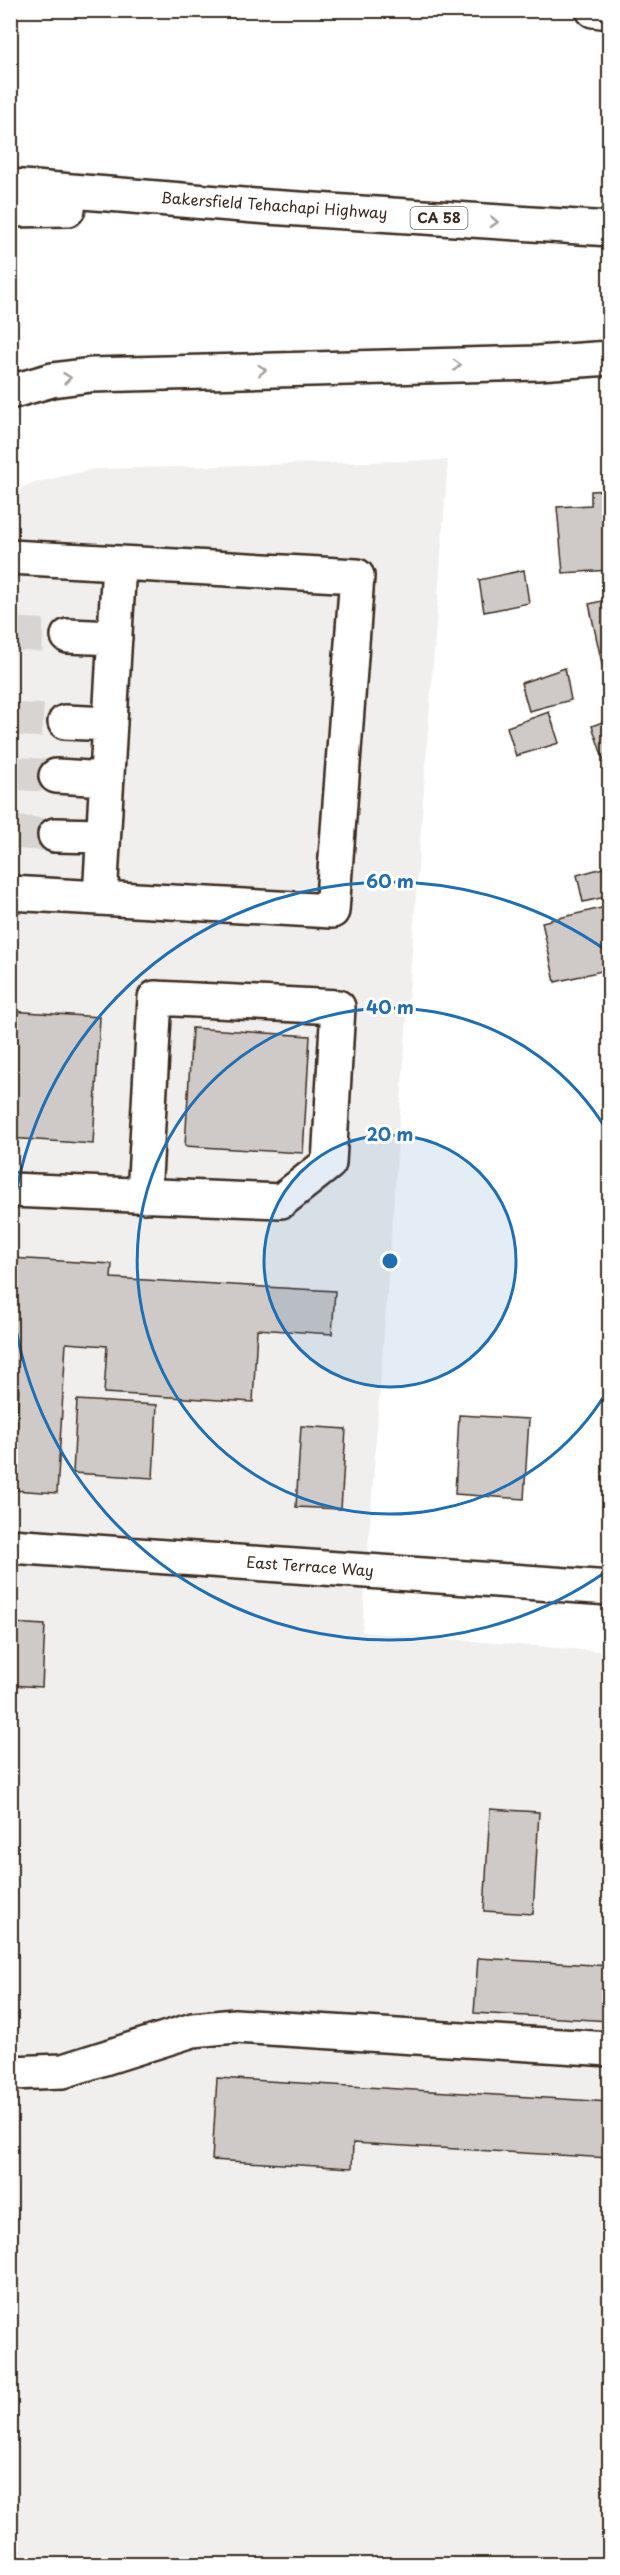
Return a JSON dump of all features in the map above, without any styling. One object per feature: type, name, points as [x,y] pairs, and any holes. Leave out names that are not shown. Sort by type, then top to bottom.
[{"type":"main road","points":[[593,10],[609,12]]},
{"type":"main road","name":"Bakersfield Tehachapi Highway","points":[[10,186],[268,207],[609,229]]},
{"type":"main road","points":[[10,210],[268,207]]},
{"type":"main road","points":[[10,392],[52,380],[91,375],[538,363],[609,358]]},
{"type":"main road","points":[[10,558],[357,576],[332,911],[10,893]]},
{"type":"main road","points":[[100,898],[119,563]]},
{"type":"main road","points":[[68,636],[115,638]]},
{"type":"main road","points":[[65,722],[110,723]]},
{"type":"main road","points":[[56,776],[107,779]]},
{"type":"main road","points":[[55,835],[103,836]]},
{"type":"main road","points":[[10,1190],[144,1196],[280,1201],[329,1163],[338,1007],[155,998],[144,1196]]},
{"type":"main road","name":"East Terrace Way","points":[[10,1546],[609,1588]]},
{"type":"main road","points":[[10,2073],[63,2071],[193,2030],[236,2026],[609,2049]]},
{"type":"shaded area","points":[[448,460],[362,1632],[609,1652],[609,2564],[11,2564],[11,493],[33,483],[95,469]]},
{"type":"building","points":[[610,490],[610,570],[563,573],[557,507],[591,505],[591,491]]},
{"type":"building","points":[[524,570],[529,603],[484,612],[479,580]]},
{"type":"building","points":[[610,599],[610,672],[604,673],[589,604]]},
{"type":"building","points":[[565,668],[571,700],[529,711],[521,683]]},
{"type":"building","points":[[549,712],[559,743],[516,756],[507,727]]},
{"type":"building","points":[[610,719],[610,776],[609,776],[592,726]]},
{"type":"building","points":[[610,866],[610,896],[583,902],[577,875]]},
{"type":"building","points":[[610,906],[610,969],[555,982],[542,922]]},
{"type":"building","points":[[10,1011],[100,1017],[93,1144],[10,1138]]},
{"type":"building","points":[[192,1028],[310,1036],[303,1153],[185,1146]]},
{"type":"building","points":[[10,1258],[112,1264],[111,1278],[335,1291],[332,1334],[257,1329],[253,1402],[104,1393],[107,1346],[66,1343],[57,1493],[13,1490],[19,1387],[10,1386]]},
{"type":"building","points":[[77,1400],[157,1405],[153,1478],[73,1473]]},
{"type":"building","points":[[459,1415],[529,1419],[524,1499],[455,1494]]},
{"type":"building","points":[[301,1426],[346,1429],[341,1509],[296,1507]]},
{"type":"building","points":[[10,1623],[45,1625],[42,1687],[10,1685]]},
{"type":"building","points":[[490,1809],[539,1812],[533,1914],[484,1911]]},
{"type":"building","points":[[478,1958],[610,1966],[610,2021],[474,2013]]},
{"type":"building","points":[[217,2078],[610,2102],[610,2158],[353,2143],[352,2168],[212,2160]]},
{"type":"tunnel","points":[[10,634],[68,636]]},
{"type":"tunnel","points":[[10,719],[65,722]]},
{"type":"tunnel","points":[[10,773],[56,776]]},
{"type":"tunnel","points":[[10,832],[55,835]]}]
